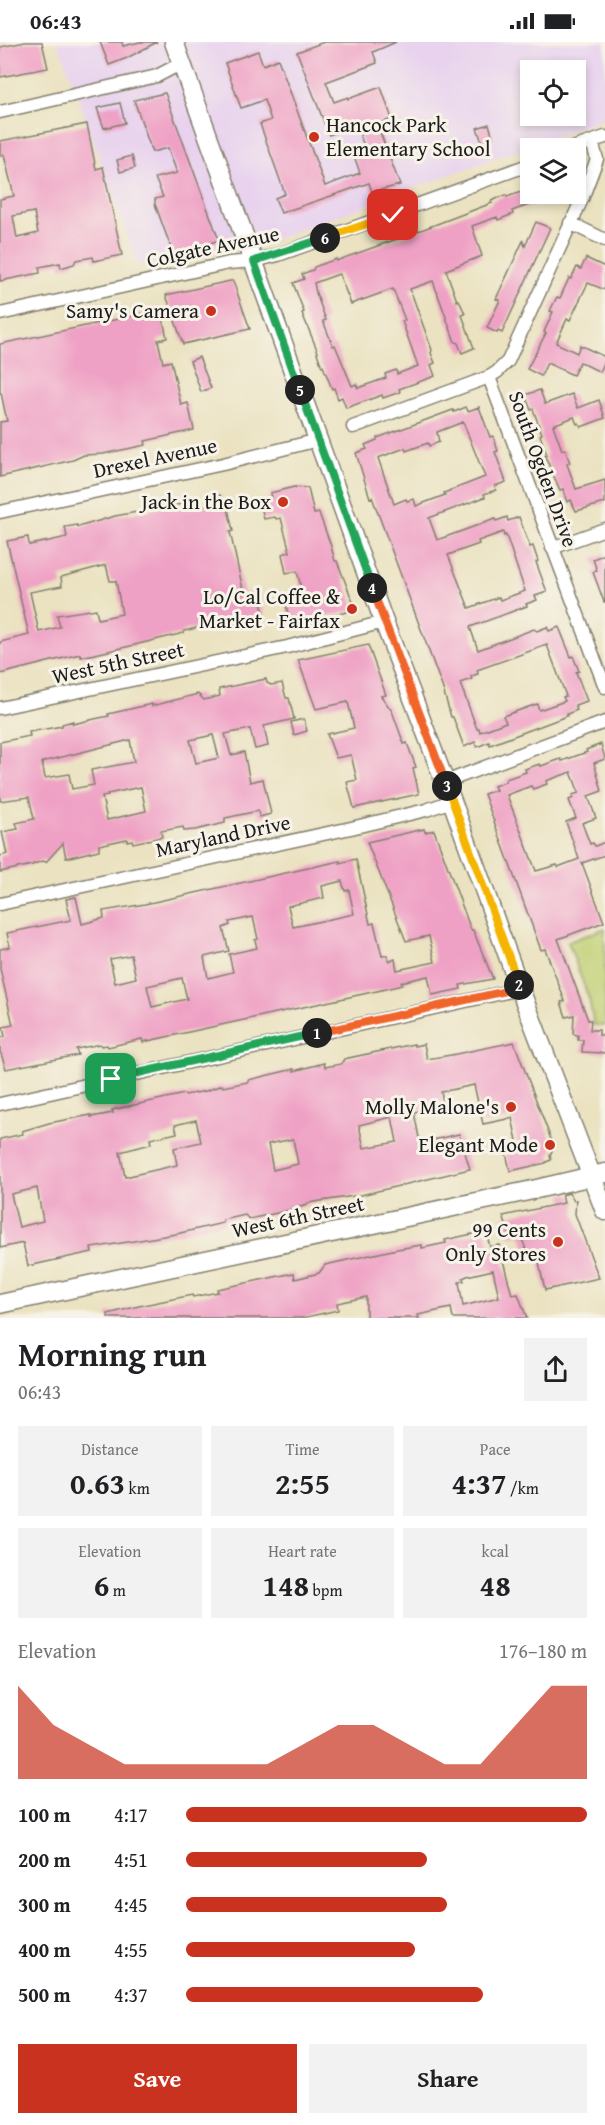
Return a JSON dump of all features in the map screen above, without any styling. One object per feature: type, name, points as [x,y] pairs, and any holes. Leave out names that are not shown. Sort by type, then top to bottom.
[{"type":"main road","points":[[174,42],[384,622],[520,988],[599,1174],[605,1211]]},
{"type":"main road","name":"West 6th Street","points":[[0,1304],[599,1174]]},
{"type":"street","points":[[0,112],[157,76],[182,63]]},
{"type":"street","points":[[586,144],[605,137]]},
{"type":"street","name":"South Ogden Drive","points":[[592,142],[597,159],[570,224],[508,361],[498,372],[489,377],[605,687]]},
{"type":"street","name":"Colgate Avenue","points":[[0,314],[230,263],[254,261],[278,255],[520,168]]},
{"type":"street","points":[[570,224],[605,240]]},
{"type":"street","points":[[353,427],[489,377]]},
{"type":"street","name":"Drexel Avenue","points":[[0,512],[223,464],[318,440]]},
{"type":"street","points":[[552,548],[605,529]]},
{"type":"street","name":"West 5th Street","points":[[0,708],[287,647],[384,622]]},
{"type":"street","points":[[445,782],[605,722]]},
{"type":"street","name":"Maryland Drive","points":[[0,904],[351,828],[426,810],[452,801]]},
{"type":"street","points":[[0,1104],[520,988]]},
{"type":"shaded area","points":[[58,42],[605,42],[605,118],[586,125],[586,60],[520,60],[520,126],[583,126],[550,138],[520,138],[520,149],[277,238],[267,232],[218,242],[215,249],[138,265]]},
{"type":"green space","points":[[605,928],[605,1026],[594,1025],[589,999],[568,942]]},
{"type":"building","points":[[25,42],[42,42],[48,68],[0,77],[0,47]]},
{"type":"building","points":[[100,42],[122,42],[123,46],[140,42],[157,42],[109,65]]},
{"type":"building","points":[[324,42],[396,42],[373,52],[377,63],[326,82],[334,102],[381,87],[392,119],[377,124],[400,185],[372,192],[369,183],[281,213],[275,198],[285,194],[260,124],[271,120],[264,100],[241,108],[225,63],[258,51],[263,65],[278,59],[325,186],[360,173],[352,150],[364,146],[356,125],[329,135],[297,52]]},
{"type":"building","points":[[165,93],[219,240],[174,256],[155,204],[155,199],[163,197],[155,178],[177,173],[168,148],[152,152],[134,100]]},
{"type":"building","points":[[120,103],[125,123],[104,128],[97,108]]},
{"type":"building","points":[[87,124],[96,169],[103,167],[122,255],[94,261],[93,257],[76,260],[74,264],[61,268],[60,263],[39,267],[40,273],[0,281],[0,199],[14,196],[4,155],[0,156],[0,141]],"holes":[[[34,212],[38,233],[17,238],[13,216]]]},
{"type":"building","points":[[489,124],[493,138],[482,142],[477,128]]},
{"type":"building","points":[[132,156],[135,168],[120,172],[117,160]]},
{"type":"building","points":[[520,192],[520,204],[532,204],[512,211],[513,214],[498,220],[497,217],[472,226],[482,256],[446,270],[457,301],[459,300],[465,314],[462,315],[474,348],[462,353],[458,343],[455,342],[433,281],[410,289],[432,350],[435,363],[431,365],[435,376],[399,389],[400,392],[383,398],[382,395],[346,408],[342,397],[338,399],[334,388],[332,389],[322,367],[293,283],[304,279],[302,274],[313,270],[314,267],[408,235],[492,203],[491,201],[506,195],[507,197]],"holes":[[[339,274],[351,304],[393,289],[405,320],[402,321],[418,366],[397,374],[396,370],[385,374],[386,378],[358,388],[356,384],[352,386],[323,321],[326,320],[314,283]]]},
{"type":"building","points":[[536,222],[550,228],[502,333],[498,331],[497,333],[487,328],[500,300],[496,299],[523,241],[525,246]]},
{"type":"building","points":[[586,258],[605,267],[605,290],[588,283],[556,343],[577,353],[580,345],[605,357],[605,361],[600,372],[580,362],[573,375],[547,363],[541,376],[527,369],[546,333],[544,332],[553,312],[550,311],[557,297],[560,298],[569,278],[571,279],[577,267],[581,269]]},
{"type":"building","points":[[233,281],[250,329],[183,344],[166,295]]},
{"type":"building","points":[[161,310],[167,338],[158,340],[163,363],[171,361],[181,405],[188,403],[194,430],[145,441],[146,445],[103,454],[84,455],[73,460],[0,477],[0,422],[7,421],[0,393],[0,344]]},
{"type":"building","points":[[199,357],[211,388],[201,392],[190,361]]},
{"type":"building","points":[[540,390],[545,404],[572,394],[578,408],[599,400],[605,418],[581,427],[574,417],[553,425],[562,450],[565,449],[570,463],[567,464],[576,489],[605,480],[605,503],[576,511],[571,500],[567,502],[563,489],[560,490],[545,456],[547,455],[540,435],[542,434],[533,409],[531,410],[525,395]]},
{"type":"building","points":[[466,407],[468,411],[479,407],[490,437],[493,436],[498,451],[495,452],[506,482],[495,486],[496,490],[484,494],[485,497],[429,518],[437,540],[495,519],[496,521],[507,517],[508,521],[519,517],[530,547],[533,546],[547,592],[535,596],[537,600],[526,604],[527,606],[470,627],[478,650],[534,629],[537,631],[547,627],[549,631],[559,627],[579,671],[576,672],[587,701],[575,705],[577,710],[567,716],[490,745],[489,742],[477,747],[475,742],[464,747],[453,717],[451,717],[443,689],[372,497],[370,498],[356,453],[367,449],[365,445],[377,438],[453,410],[454,412]],"holes":[[[463,422],[485,477],[416,506],[414,499],[407,501],[406,499],[394,504],[378,458],[405,448],[406,451],[428,443],[429,446],[439,442],[437,432]],[[503,532],[504,536],[506,535],[525,591],[500,600],[499,597],[469,608],[448,555],[479,544],[478,541]],[[547,645],[566,696],[563,697],[565,701],[539,710],[537,704],[503,716],[506,722],[480,732],[460,683],[472,679],[471,676],[478,674],[477,670]]]},
{"type":"building","points":[[294,487],[308,488],[314,514],[319,513],[335,561],[337,561],[356,610],[291,627],[285,600],[303,596],[297,571],[286,573],[282,554],[290,552],[281,518],[264,519],[260,502],[271,499],[270,493]]},
{"type":"building","points":[[220,495],[224,505],[227,504],[233,531],[230,532],[244,594],[259,591],[264,616],[218,627],[217,623],[122,648],[81,657],[80,654],[0,674],[0,642],[29,635],[7,541],[28,537],[29,545],[49,541],[67,537],[65,527],[77,525],[78,527],[115,516],[187,503],[188,509],[212,504],[210,497]],"holes":[[[106,565],[110,581],[116,581],[122,614],[98,619],[96,609],[57,615],[60,627],[39,632],[30,592],[62,586],[61,577]]]},
{"type":"building","points":[[605,554],[604,602],[593,572],[597,571],[593,559]]},
{"type":"building","points":[[368,645],[386,695],[381,696],[392,711],[404,744],[407,743],[416,767],[413,768],[419,794],[354,808],[347,782],[357,780],[351,755],[336,758],[327,734],[354,728],[348,702],[316,709],[298,660]]},
{"type":"building","points":[[266,679],[271,685],[282,683],[286,698],[289,698],[294,719],[264,726],[268,746],[255,749],[250,729],[225,734],[231,755],[244,752],[250,782],[263,779],[271,814],[259,817],[258,811],[225,818],[225,823],[195,830],[184,831],[183,827],[161,831],[162,837],[133,843],[132,840],[127,841],[127,839],[99,845],[99,850],[66,858],[63,843],[46,862],[42,861],[0,872],[0,856],[7,854],[2,832],[18,829],[16,823],[34,819],[29,797],[0,801],[0,742],[30,736],[29,732],[62,726],[62,724],[73,721],[73,724],[198,694],[204,700],[220,696],[219,689]],"holes":[[[213,735],[219,758],[196,763],[190,740]],[[130,740],[134,762],[91,770],[94,785],[72,789],[69,774],[45,778],[42,762]],[[141,787],[146,811],[107,820],[102,797],[108,796],[107,794]]]},
{"type":"building","points":[[304,719],[307,731],[294,735],[291,722]]},
{"type":"building","points":[[601,744],[605,759],[594,763],[602,791],[588,796],[596,818],[582,823],[590,844],[593,843],[595,846],[605,842],[605,855],[582,863],[604,922],[558,939],[588,1020],[591,1020],[590,1030],[599,1030],[599,1035],[605,1035],[605,1053],[582,1052],[583,1040],[578,1040],[578,1035],[573,1034],[574,1015],[566,1017],[561,1002],[565,1001],[545,949],[541,950],[484,794],[496,790],[494,786],[505,782],[506,779],[526,772],[525,769],[561,759],[562,761],[587,752],[586,750]],"holes":[[[571,772],[579,793],[572,795],[573,798],[569,800],[576,818],[566,822],[579,859],[558,867],[557,865],[536,871],[507,795],[531,786],[533,789],[547,784],[546,781]]]},
{"type":"building","points":[[424,829],[425,832],[434,830],[471,930],[473,930],[493,979],[460,985],[461,989],[432,995],[428,976],[401,982],[402,985],[377,991],[143,1042],[142,1039],[108,1047],[100,1044],[76,1049],[78,1055],[6,1069],[0,1051],[0,1038],[5,1037],[3,1027],[13,1025],[0,969],[0,949],[10,947],[7,933],[71,920],[66,899],[76,897],[82,924],[104,918],[103,911],[356,859],[370,924],[374,923],[382,956],[387,955],[389,961],[395,959],[397,970],[435,962],[429,936],[406,941],[367,842]],"holes":[[[342,881],[345,891],[349,890],[354,914],[293,927],[288,906],[324,898],[322,886]],[[253,917],[258,939],[255,940],[257,948],[229,954],[233,972],[208,978],[204,957],[229,951],[223,928],[230,925],[229,922]],[[131,955],[136,978],[115,983],[110,959]],[[182,978],[187,999],[152,1007],[147,986]]]},
{"type":"building","points":[[514,1042],[552,1142],[551,1160],[510,1171],[505,1148],[518,1145],[512,1118],[483,1124],[474,1085],[441,1092],[444,1106],[414,1112],[420,1143],[459,1134],[470,1169],[361,1195],[308,1203],[282,1212],[249,1219],[245,1215],[223,1220],[223,1223],[176,1234],[91,1248],[92,1252],[28,1266],[23,1243],[0,1248],[0,1139],[23,1134],[22,1131],[49,1123],[113,1113],[112,1110],[206,1091],[222,1085],[223,1087],[248,1082],[248,1080],[294,1069],[294,1071],[324,1063],[325,1067],[341,1064],[344,1059],[414,1044],[414,1046],[424,1044],[427,1059]],"holes":[[[392,1117],[397,1142],[364,1148],[359,1125]],[[196,1120],[201,1142],[174,1148],[177,1165],[125,1177],[120,1152],[151,1144],[150,1139],[177,1133],[175,1125]],[[293,1139],[298,1164],[273,1170],[268,1144]],[[37,1188],[43,1221],[19,1227],[11,1194]]]},
{"type":"building","points":[[569,1193],[574,1201],[576,1200],[575,1214],[599,1278],[545,1290],[537,1254],[529,1257],[520,1234],[510,1236],[503,1216],[564,1203],[562,1195]]},
{"type":"building","points":[[486,1231],[490,1247],[499,1245],[512,1295],[518,1294],[527,1318],[453,1318],[451,1308],[418,1315],[419,1318],[366,1318],[366,1297],[337,1303],[338,1310],[302,1318],[108,1318],[108,1314],[139,1306],[218,1292],[217,1289],[294,1273],[295,1279],[319,1273],[325,1265],[397,1249],[422,1245],[422,1248],[446,1243],[445,1240]],"holes":[[[493,1270],[499,1297],[463,1306],[459,1282],[464,1281],[463,1278],[467,1276]]]},
{"type":"place","name":"Hancock Park Elementary School","points":[[314,137]]},
{"type":"place","name":"Samy's Camera","points":[[211,311]]},
{"type":"place","name":"Jack in the Box","points":[[283,502]]},
{"type":"place","name":"Lo/Cal Coffee & Market - Fairfax","points":[[352,609]]},
{"type":"place","name":"Molly Malone's","points":[[511,1107]]},
{"type":"place","name":"Elegant Mode","points":[[550,1145]]},
{"type":"place","name":"99 Cents Only Stores","points":[[558,1242]]},
{"type":"route","points":[[111,1079],[520,988],[384,622],[254,261],[278,255],[393,215]]}]
